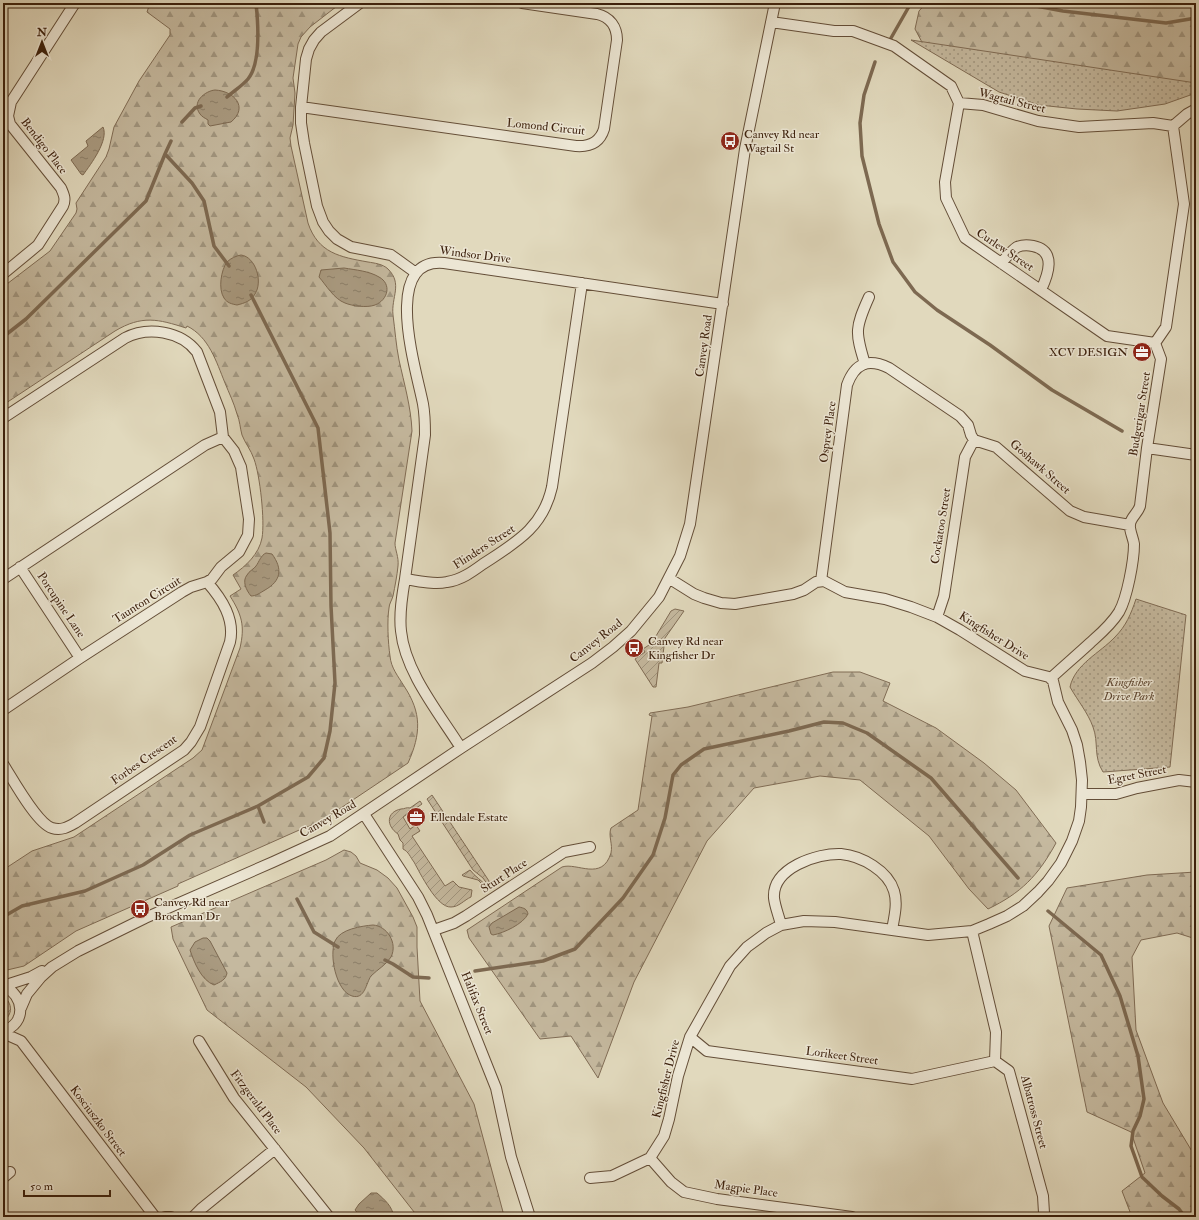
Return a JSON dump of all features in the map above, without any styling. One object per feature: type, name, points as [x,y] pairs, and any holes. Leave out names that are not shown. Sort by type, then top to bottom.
[{"type":"street","name":"Bendigo Place","points":[[3,274],[38,245],[63,206],[65,200],[60,188],[10,124],[8,116],[11,102],[75,3]]},
{"type":"street","points":[[360,3],[321,32],[311,44],[306,59],[301,107],[303,139],[317,206],[323,222],[333,235],[346,244],[362,250],[391,255],[416,272],[408,295],[407,323],[423,404],[425,435],[400,622],[406,656],[418,680],[461,748]]},
{"type":"street","name":"Lomond Circuit","points":[[301,107],[576,146],[587,146],[592,144],[600,138],[604,129],[617,40],[614,26],[607,18],[597,14],[522,3]]},
{"type":"street","name":"Canvey Road","points":[[3,986],[31,977],[52,967],[91,944],[330,836],[461,748],[592,663],[631,631],[647,613],[670,579],[684,545],[692,517],[746,143],[774,3]]},
{"type":"street","points":[[771,22],[834,31],[852,31],[894,46],[951,86],[959,103]]},
{"type":"street","name":"Wagtail Street","points":[[959,103],[984,105],[1038,121],[1079,127],[1153,123],[1173,126]]},
{"type":"street","name":"Curlew Street","points":[[959,103],[945,182],[946,198],[965,238],[1108,336],[1155,343]]},
{"type":"street","points":[[1155,343],[1166,327],[1184,204],[1173,126],[1187,114],[1196,109]]},
{"type":"street","points":[[1001,263],[1019,246],[1025,245],[1040,248],[1045,252],[1049,259],[1048,276],[1041,290]]},
{"type":"street","name":"Windsor Drive","points":[[416,272],[426,264],[434,263],[723,304]]},
{"type":"street","name":"Flinders Street","points":[[405,579],[437,583],[455,581],[517,542],[529,532],[540,518],[552,487],[582,283]]},
{"type":"street","points":[[869,297],[857,327],[857,341],[865,364],[877,362],[889,368],[960,416],[968,424],[974,440]]},
{"type":"street","name":"Taunton Circuit","points":[[3,418],[125,338],[134,334],[150,331],[178,337],[191,345],[201,360],[220,412],[223,437],[234,451],[241,467],[249,527],[247,539],[239,552],[221,566],[212,579],[186,590],[80,658],[3,710]]},
{"type":"street","name":"Budgerigar Street","points":[[1130,525],[1131,520],[1139,510],[1140,506],[1147,448],[1161,359],[1155,343]]},
{"type":"street","name":"Osprey Place","points":[[821,581],[847,385],[852,373],[858,367],[865,364]]},
{"type":"street","points":[[3,579],[205,445],[223,437]]},
{"type":"street","name":"Goshawk Street","points":[[974,440],[996,447],[1070,511],[1084,517],[1130,525]]},
{"type":"street","name":"Cockatoo Street","points":[[937,617],[944,596],[965,457],[974,440]]},
{"type":"street","points":[[1147,448],[1196,455]]},
{"type":"street","points":[[1051,678],[1108,626],[1119,612],[1125,598],[1134,550],[1133,536],[1130,525]]},
{"type":"street","name":"Porcupine Lane","points":[[20,568],[80,658]]},
{"type":"street","points":[[670,579],[694,594],[704,598],[715,602],[735,604],[794,594],[816,582],[821,581]]},
{"type":"street","name":"Kingfisher Drive","points":[[650,1158],[664,1136],[669,1120],[678,1076],[690,1037],[730,966],[747,947],[766,933],[781,925],[804,921],[835,922],[928,935],[972,931],[1014,911],[1031,899],[1048,881],[1061,863],[1072,841],[1078,822],[1082,794],[1080,762],[1077,745],[1072,730],[1058,702],[1055,685],[1051,678],[1025,671],[937,617],[885,599],[845,592],[828,582],[821,581]]},
{"type":"street","name":"Forbes Crescent","points":[[3,764],[38,817],[46,826],[58,829],[75,823],[184,750],[194,738],[200,727],[232,635],[228,613],[207,582]]},
{"type":"street","name":"Egret Street","points":[[1082,794],[1116,794],[1137,788],[1179,780],[1196,782]]},
{"type":"street","name":"Halifax Street","points":[[364,814],[418,897],[434,930],[496,1088],[511,1157],[530,1217]]},
{"type":"street","name":"Sturt Place","points":[[434,930],[454,923],[466,916],[564,852],[590,847]]},
{"type":"street","points":[[781,925],[774,898],[776,887],[786,871],[799,863],[811,859],[841,854],[855,857],[868,863],[879,870],[890,881],[894,891],[896,903],[892,930]]},
{"type":"street","points":[[972,931],[996,1032],[995,1061]]},
{"type":"street","name":"Canvey Road","points":[[18,1019],[27,994],[36,982],[52,967]]},
{"type":"street","points":[[3,986],[15,994],[19,1000],[21,1008]]},
{"type":"street","points":[[3,1032],[12,1027],[18,1019]]},
{"type":"street","name":"Kosciuszko Street","points":[[18,1019],[21,1041]]},
{"type":"street","name":"Kosciuszko Street","points":[[3,1032],[21,1041],[155,1217]]},
{"type":"street","name":"Lorikeet Street","points":[[690,1037],[707,1051],[912,1079],[995,1061]]},
{"type":"street","name":"Fitzgerald Place","points":[[193,1217],[275,1149],[234,1098],[199,1041]]},
{"type":"street","name":"Albatross Street","points":[[995,1061],[1009,1071],[1043,1196],[1045,1216]]},
{"type":"street","points":[[275,1149],[329,1217]]},
{"type":"street","points":[[590,1178],[612,1176],[650,1158]]},
{"type":"street","name":"Magpie Place","points":[[650,1158],[671,1182],[684,1192],[717,1199],[852,1217]]},
{"type":"street","points":[[166,1217],[171,1217]]},
{"type":"green space","points":[[150,3],[341,3],[310,27],[301,37],[298,44],[293,78],[295,93],[293,125],[290,138],[308,223],[312,233],[324,247],[331,252],[348,258],[384,266],[388,269],[395,280],[396,285],[393,315],[398,354],[409,404],[412,431],[395,543],[398,566],[393,596],[389,606],[388,638],[390,656],[395,672],[414,705],[418,724],[417,733],[408,763],[317,824],[297,831],[76,931],[24,966],[3,971],[3,870],[32,851],[74,837],[193,758],[202,750],[240,648],[242,627],[240,615],[230,596],[241,589],[233,575],[243,568],[255,554],[262,538],[263,521],[261,498],[254,459],[242,435],[239,419],[211,350],[201,336],[187,326],[186,328],[167,322],[150,320],[125,326],[115,331],[3,405],[3,287],[50,251],[76,213],[76,203],[106,157],[114,127],[139,81],[170,35],[170,29],[147,12]]},
{"type":"green space","points":[[926,3],[1196,3],[1196,90],[924,46],[915,29],[919,11]]},
{"type":"green space","points":[[911,40],[1196,83],[1196,93],[1165,104],[1117,111],[1039,105],[999,92]]},
{"type":"green space","name":"Kingfisher Drive Park","points":[[1136,599],[1186,615],[1170,767],[1103,772],[1098,760],[1093,727],[1086,712],[1070,687],[1082,665],[1109,643],[1122,629],[1130,615]]},
{"type":"green space","points":[[675,609],[684,611],[665,638],[662,663],[659,663],[656,687],[653,687],[635,659],[645,652],[643,649],[655,641],[656,636],[671,611]]},
{"type":"green space","points":[[833,672],[860,672],[890,683],[883,701],[936,728],[984,763],[1016,790],[1056,843],[1035,874],[1010,897],[988,909],[969,889],[929,836],[860,780],[820,776],[754,788],[707,841],[634,982],[598,1078],[571,1036],[540,1039],[469,938],[467,930],[562,867],[568,866],[595,869],[602,867],[607,862],[611,853],[611,828],[638,810],[652,716],[649,715],[650,713],[688,707]]},
{"type":"green space","points":[[432,795],[493,887],[490,888],[483,878],[473,870],[427,799]]},
{"type":"green space","points":[[420,801],[422,804],[403,817],[410,829],[416,825],[420,831],[412,836],[445,886],[453,881],[459,887],[472,890],[471,897],[457,906],[446,906],[440,902],[430,889],[414,862],[403,849],[403,843],[398,834],[391,827],[389,820],[393,813],[401,809],[410,808]]},
{"type":"green space","points":[[344,850],[351,852],[356,856],[360,863],[377,870],[388,878],[397,888],[413,917],[417,927],[420,1001],[474,1104],[503,1212],[495,1217],[418,1217],[364,1148],[306,1087],[207,1010],[173,939],[171,927],[326,860]]},
{"type":"green space","points":[[470,870],[487,887],[486,888],[478,880],[462,875]]},
{"type":"green space","points":[[1196,872],[1196,939],[1177,933],[1141,940],[1132,957],[1136,1030],[1163,1103],[1196,1158],[1196,1217],[1132,1217],[1122,1191],[1145,1173],[1131,1132],[1087,1112],[1049,926],[1067,888],[1147,875]]},
{"type":"green space","points":[[3,996],[9,1002],[10,1012],[9,1016],[3,1021]]},
{"type":"water","points":[[215,90],[228,93],[233,97],[237,101],[239,111],[231,122],[210,126],[208,124],[208,120],[200,114],[197,105],[198,101],[203,95],[207,92]]},
{"type":"water","points":[[103,127],[104,138],[98,152],[83,175],[71,160],[88,146],[86,141]]},
{"type":"water","points":[[241,255],[251,260],[257,271],[258,283],[255,294],[252,298],[237,305],[231,304],[225,300],[221,290],[221,280],[223,270],[227,262],[234,257]]},
{"type":"water","points":[[344,268],[371,273],[383,280],[386,284],[387,292],[383,300],[372,306],[355,306],[337,298],[330,292],[319,277],[321,270]]},
{"type":"water","points":[[266,553],[272,554],[276,559],[279,574],[274,583],[258,594],[251,596],[245,586],[246,577]]},
{"type":"water","points":[[519,907],[527,911],[528,914],[526,918],[513,928],[493,935],[491,934],[489,927],[492,923]]},
{"type":"water","points":[[373,925],[383,928],[390,936],[393,952],[387,962],[371,976],[360,996],[352,996],[346,993],[338,980],[335,972],[333,947],[338,937],[346,931],[357,927]]},
{"type":"water","points":[[203,938],[207,938],[210,941],[227,973],[224,979],[214,985],[209,983],[202,975],[190,950],[195,942]]},
{"type":"water","points":[[371,1193],[377,1193],[390,1206],[394,1217],[361,1217],[355,1210]]},
{"type":"waterway","points":[[227,97],[248,79],[255,63],[258,42],[256,3]]},
{"type":"waterway","points":[[891,38],[911,3]]},
{"type":"waterway","points":[[1020,3],[1063,11],[1166,23],[1196,18]]},
{"type":"waterway","points":[[875,62],[864,95],[860,123],[862,156],[879,224],[893,262],[915,292],[937,310],[990,345],[1052,390],[1122,431]]},
{"type":"waterway","points":[[182,122],[195,108],[201,106]]},
{"type":"waterway","points":[[171,141],[165,154],[192,183],[204,201],[214,246],[229,266]]},
{"type":"waterway","points":[[3,337],[26,319],[146,201],[165,154]]},
{"type":"waterway","points":[[251,295],[318,428],[330,533],[331,606],[335,683],[330,731],[324,758],[308,777],[258,806],[264,822]]},
{"type":"waterway","points":[[475,971],[543,961],[575,949],[623,898],[653,855],[665,818],[673,775],[681,765],[704,749],[824,722],[843,723],[867,733],[931,778],[1018,878]]},
{"type":"waterway","points":[[3,917],[22,906],[85,891],[143,865],[190,835],[258,806]]},
{"type":"waterway","points":[[297,899],[314,932],[338,947]]},
{"type":"waterway","points":[[1048,911],[1101,955],[1120,996],[1138,1056],[1144,1099],[1140,1116],[1133,1131],[1131,1146],[1142,1177],[1162,1196],[1179,1209],[1185,1217]]},
{"type":"waterway","points":[[385,960],[413,977],[429,978]]},
{"type":"place","name":"Canvey Rd near Wagtail St","points":[[730,141]]},
{"type":"place","name":"XCV DESIGN","points":[[1142,352]]},
{"type":"place","name":"Canvey Rd near Kingfisher Dr","points":[[634,648]]},
{"type":"place","name":"Ellendale Estate","points":[[416,817]]},
{"type":"place","name":"Canvey Rd near Brockman Dr","points":[[140,909]]}]
